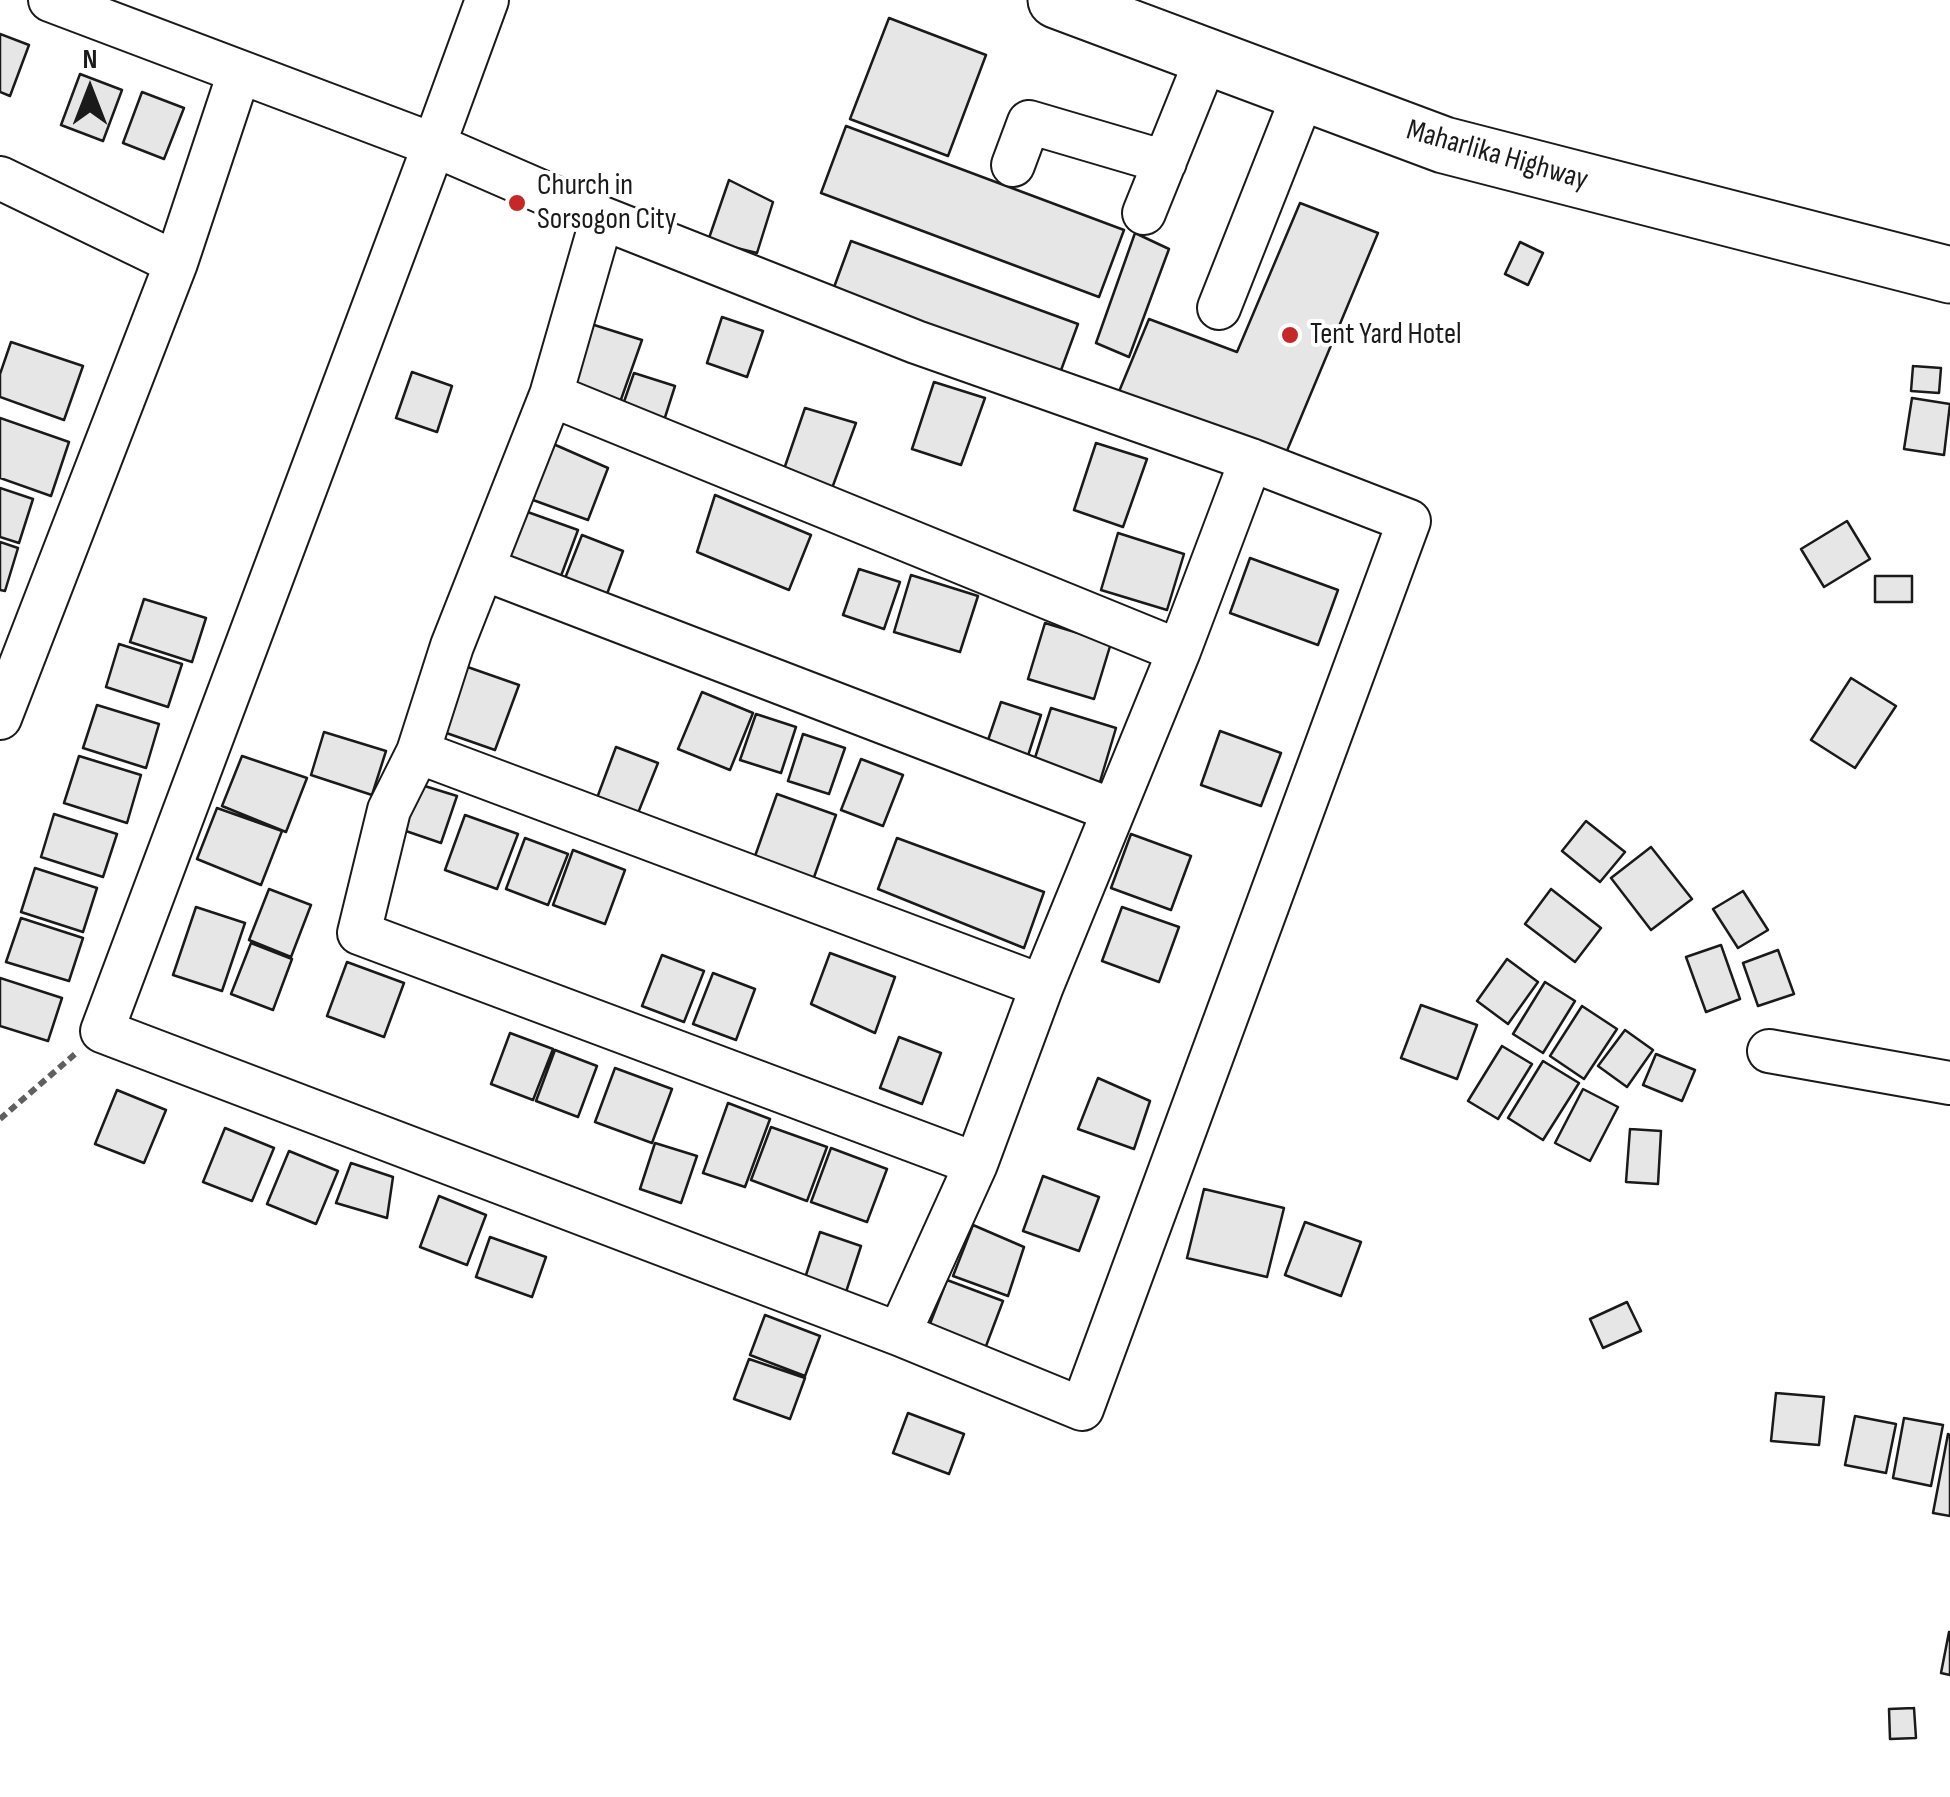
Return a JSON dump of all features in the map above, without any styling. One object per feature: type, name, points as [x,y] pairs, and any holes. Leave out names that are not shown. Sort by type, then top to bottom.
[{"type":"highway","name":"Maharlika Highway","points":[[1056,0],[1444,146],[1950,276]]},
{"type":"street","points":[[50,0],[434,145],[602,218],[916,342],[1251,460],[1409,521],[1082,1409],[900,1334],[102,1031],[434,145],[487,0]]},
{"type":"street","points":[[1144,213],[1208,57]]},
{"type":"street","points":[[0,718],[176,262],[239,73]]},
{"type":"street","points":[[1219,308],[1304,93]]},
{"type":"street","points":[[1012,164],[1030,122],[1165,162]]},
{"type":"street","points":[[0,178],[176,262]]},
{"type":"street","points":[[602,218],[551,395],[452,646],[418,752],[388,810],[359,933],[976,1164]]},
{"type":"street","points":[[551,395],[1179,651]]},
{"type":"street","points":[[900,1334],[976,1164],[1042,986],[1179,651],[1251,460]]},
{"type":"street","points":[[484,569],[1112,810]]},
{"type":"street","points":[[418,752],[1042,986]]},
{"type":"street","points":[[1770,1051],[1950,1082]]},
{"type":"path","points":[[0,1119],[102,1031]]},
{"type":"building","points":[[889,18],[986,55],[948,156],[850,119]]},
{"type":"building","points":[[0,34],[29,45],[10,96],[0,92]]},
{"type":"building","points":[[80,74],[122,90],[103,141],[61,125]]},
{"type":"building","points":[[142,92],[184,108],[164,159],[123,143]]},
{"type":"building","points":[[846,126],[1124,230],[1099,297],[821,193]]},
{"type":"building","points":[[729,180],[773,202],[757,253],[708,241]]},
{"type":"building","name":"Tent Yard Hotel","points":[[1300,203],[1378,233],[1281,465],[1118,394],[1149,319],[1237,352]]},
{"type":"building","points":[[1135,233],[1169,249],[1129,357],[1096,343]]},
{"type":"building","points":[[851,241],[1078,324],[1060,373],[833,290]]},
{"type":"building","points":[[1520,242],[1543,253],[1528,285],[1505,274]]},
{"type":"building","points":[[722,317],[763,331],[747,377],[707,363]]},
{"type":"building","points":[[591,324],[642,340],[618,408],[568,392]]},
{"type":"building","points":[[11,342],[83,366],[64,420],[0,397],[0,374]]},
{"type":"building","points":[[1913,366],[1941,368],[1939,393],[1911,391]]},
{"type":"building","points":[[412,372],[452,386],[437,432],[396,418]]},
{"type":"building","points":[[634,373],[675,386],[660,433],[618,419]]},
{"type":"building","points":[[934,382],[985,398],[961,465],[912,449]]},
{"type":"building","points":[[1912,398],[1950,404],[1944,455],[1904,449]]},
{"type":"building","points":[[805,408],[856,423],[831,491],[782,475]]},
{"type":"building","points":[[0,418],[69,442],[51,496],[0,478]]},
{"type":"building","points":[[551,443],[608,468],[588,520],[533,500]]},
{"type":"building","points":[[1096,443],[1147,459],[1123,527],[1074,510]]},
{"type":"building","points":[[0,488],[33,499],[19,543],[0,537]]},
{"type":"building","points":[[715,495],[811,535],[789,590],[697,552]]},
{"type":"building","points":[[522,510],[578,530],[558,584],[502,563]]},
{"type":"building","points":[[1847,521],[1870,559],[1824,587],[1801,549]]},
{"type":"building","points":[[1118,533],[1184,554],[1167,610],[1101,590]]},
{"type":"building","points":[[582,535],[623,551],[604,602],[562,586]]},
{"type":"building","points":[[0,542],[18,548],[5,591],[0,590]]},
{"type":"building","points":[[1250,558],[1338,590],[1318,645],[1230,613]]},
{"type":"building","points":[[859,569],[900,582],[884,629],[843,615]]},
{"type":"building","points":[[911,575],[978,596],[960,652],[894,632]]},
{"type":"building","points":[[1875,576],[1912,576],[1912,602],[1875,602]]},
{"type":"building","points":[[144,599],[206,618],[192,662],[130,642]]},
{"type":"building","points":[[1045,623],[1111,643],[1094,699],[1028,679]]},
{"type":"building","points":[[119,644],[182,664],[168,707],[106,687]]},
{"type":"building","points":[[459,664],[519,685],[495,750],[435,729]]},
{"type":"building","points":[[1851,678],[1896,706],[1855,768],[1811,740]]},
{"type":"building","points":[[702,692],[753,713],[730,770],[678,749]]},
{"type":"building","points":[[1001,702],[1041,715],[1026,762],[985,749]]},
{"type":"building","points":[[97,705],[159,724],[146,768],[83,748]]},
{"type":"building","points":[[1051,708],[1116,728],[1099,785],[1033,764]]},
{"type":"building","points":[[756,714],[796,727],[781,773],[740,760]]},
{"type":"building","points":[[1220,731],[1281,753],[1261,806],[1201,785]]},
{"type":"building","points":[[324,732],[386,751],[372,795],[311,775]]},
{"type":"building","points":[[803,734],[845,748],[829,794],[788,781]]},
{"type":"building","points":[[616,747],[658,763],[638,813],[597,798]]},
{"type":"building","points":[[79,756],[141,775],[127,823],[64,803]]},
{"type":"building","points":[[242,756],[307,778],[286,832],[222,806]]},
{"type":"building","points":[[861,759],[903,775],[883,826],[841,810]]},
{"type":"building","points":[[415,783],[457,796],[441,843],[400,829]]},
{"type":"building","points":[[777,794],[836,815],[813,880],[754,859]]},
{"type":"building","points":[[217,808],[282,831],[261,885],[197,859]]},
{"type":"building","points":[[54,814],[117,834],[103,877],[41,857]]},
{"type":"building","points":[[465,815],[518,834],[497,889],[445,870]]},
{"type":"building","points":[[1586,821],[1625,852],[1600,882],[1562,851]]},
{"type":"building","points":[[1131,834],[1191,856],[1171,910],[1111,888]]},
{"type":"building","points":[[525,838],[568,854],[548,905],[506,889]]},
{"type":"building","points":[[897,838],[1044,892],[1024,948],[878,889]]},
{"type":"building","points":[[1651,847],[1692,899],[1651,930],[1611,878]]},
{"type":"building","points":[[573,850],[625,870],[605,924],[553,905]]},
{"type":"building","points":[[35,868],[97,888],[83,932],[21,912]]},
{"type":"building","points":[[269,889],[311,905],[291,957],[249,940]]},
{"type":"building","points":[[1551,889],[1601,928],[1575,962],[1525,924]]},
{"type":"building","points":[[1743,891],[1768,930],[1738,948],[1713,909]]},
{"type":"building","points":[[196,907],[245,923],[222,991],[173,975]]},
{"type":"building","points":[[1122,907],[1179,927],[1159,982],[1102,961]]},
{"type":"building","points":[[21,918],[83,938],[69,981],[6,962]]},
{"type":"building","points":[[251,943],[292,959],[273,1010],[231,994]]},
{"type":"building","points":[[1721,945],[1740,999],[1706,1012],[1686,957]]},
{"type":"building","points":[[1778,950],[1794,994],[1758,1006],[1743,963]]},
{"type":"building","points":[[830,953],[895,977],[875,1033],[811,1004]]},
{"type":"building","points":[[662,955],[704,971],[684,1022],[642,1006]]},
{"type":"building","points":[[1507,959],[1538,982],[1508,1024],[1477,1001]]},
{"type":"building","points":[[347,962],[404,983],[384,1037],[327,1016]]},
{"type":"building","points":[[713,973],[755,989],[736,1040],[693,1024]]},
{"type":"building","points":[[0,978],[62,998],[48,1041],[0,1026]]},
{"type":"building","points":[[1545,982],[1575,1001],[1543,1053],[1513,1034]]},
{"type":"building","points":[[1421,1005],[1477,1025],[1457,1079],[1401,1058]]},
{"type":"building","points":[[1582,1006],[1617,1029],[1584,1079],[1550,1056]]},
{"type":"building","points":[[1625,1030],[1653,1050],[1627,1087],[1598,1066]]},
{"type":"building","points":[[510,1033],[553,1049],[533,1100],[491,1084]]},
{"type":"building","points":[[899,1037],[941,1053],[922,1104],[880,1088]]},
{"type":"building","points":[[1502,1046],[1532,1064],[1498,1119],[1468,1101]]},
{"type":"building","points":[[555,1050],[597,1066],[578,1117],[536,1101]]},
{"type":"building","points":[[1656,1054],[1695,1070],[1682,1101],[1643,1085]]},
{"type":"building","points":[[1543,1061],[1579,1083],[1543,1140],[1508,1118]]},
{"type":"building","points":[[615,1068],[672,1089],[652,1143],[595,1122]]},
{"type":"building","points":[[1098,1078],[1150,1101],[1134,1149],[1078,1129]]},
{"type":"building","points":[[1583,1089],[1618,1107],[1590,1161],[1555,1143]]},
{"type":"building","points":[[117,1090],[166,1110],[144,1163],[95,1144]]},
{"type":"building","points":[[728,1103],[770,1119],[745,1187],[703,1173]]},
{"type":"building","points":[[771,1127],[827,1147],[807,1201],[751,1180]]},
{"type":"building","points":[[225,1128],[274,1148],[252,1201],[203,1182]]},
{"type":"building","points":[[1630,1129],[1661,1131],[1658,1184],[1626,1182]]},
{"type":"building","points":[[655,1143],[697,1156],[681,1203],[640,1189]]},
{"type":"building","points":[[831,1148],[887,1169],[867,1222],[811,1202]]},
{"type":"building","points":[[289,1151],[338,1171],[316,1224],[267,1204]]},
{"type":"building","points":[[351,1163],[393,1177],[387,1218],[336,1203]]},
{"type":"building","points":[[1043,1176],[1099,1197],[1079,1251],[1023,1231]]},
{"type":"building","points":[[1204,1189],[1284,1208],[1267,1277],[1187,1258]]},
{"type":"building","points":[[439,1196],[486,1215],[467,1265],[420,1247]]},
{"type":"building","points":[[1305,1222],[1361,1242],[1341,1296],[1285,1275]]},
{"type":"building","points":[[973,1225],[1024,1247],[1008,1296],[953,1276]]},
{"type":"building","points":[[820,1232],[861,1246],[846,1292],[805,1278]]},
{"type":"building","points":[[490,1237],[546,1257],[532,1297],[476,1277]]},
{"type":"building","points":[[947,1280],[1003,1301],[983,1354],[926,1334]]},
{"type":"building","points":[[1627,1302],[1641,1331],[1603,1348],[1590,1319]]},
{"type":"building","points":[[765,1315],[820,1336],[805,1376],[750,1355]]},
{"type":"building","points":[[749,1359],[805,1378],[790,1419],[734,1399]]},
{"type":"building","points":[[1776,1393],[1824,1397],[1819,1445],[1771,1441]]},
{"type":"building","points":[[908,1413],[964,1434],[949,1474],[893,1453]]},
{"type":"building","points":[[1855,1416],[1896,1424],[1886,1473],[1845,1465]]},
{"type":"building","points":[[1904,1418],[1943,1425],[1931,1486],[1893,1478]]},
{"type":"building","points":[[1950,1435],[1950,1516],[1933,1513]]},
{"type":"building","points":[[1950,1632],[1950,1675],[1941,1673]]},
{"type":"building","points":[[1914,1708],[1916,1738],[1890,1739],[1889,1709]]},
{"type":"place","name":"Church in Sorsogon City","points":[[517,203]]},
{"type":"place","name":"Tent Yard Hotel","points":[[1290,335]]}]
